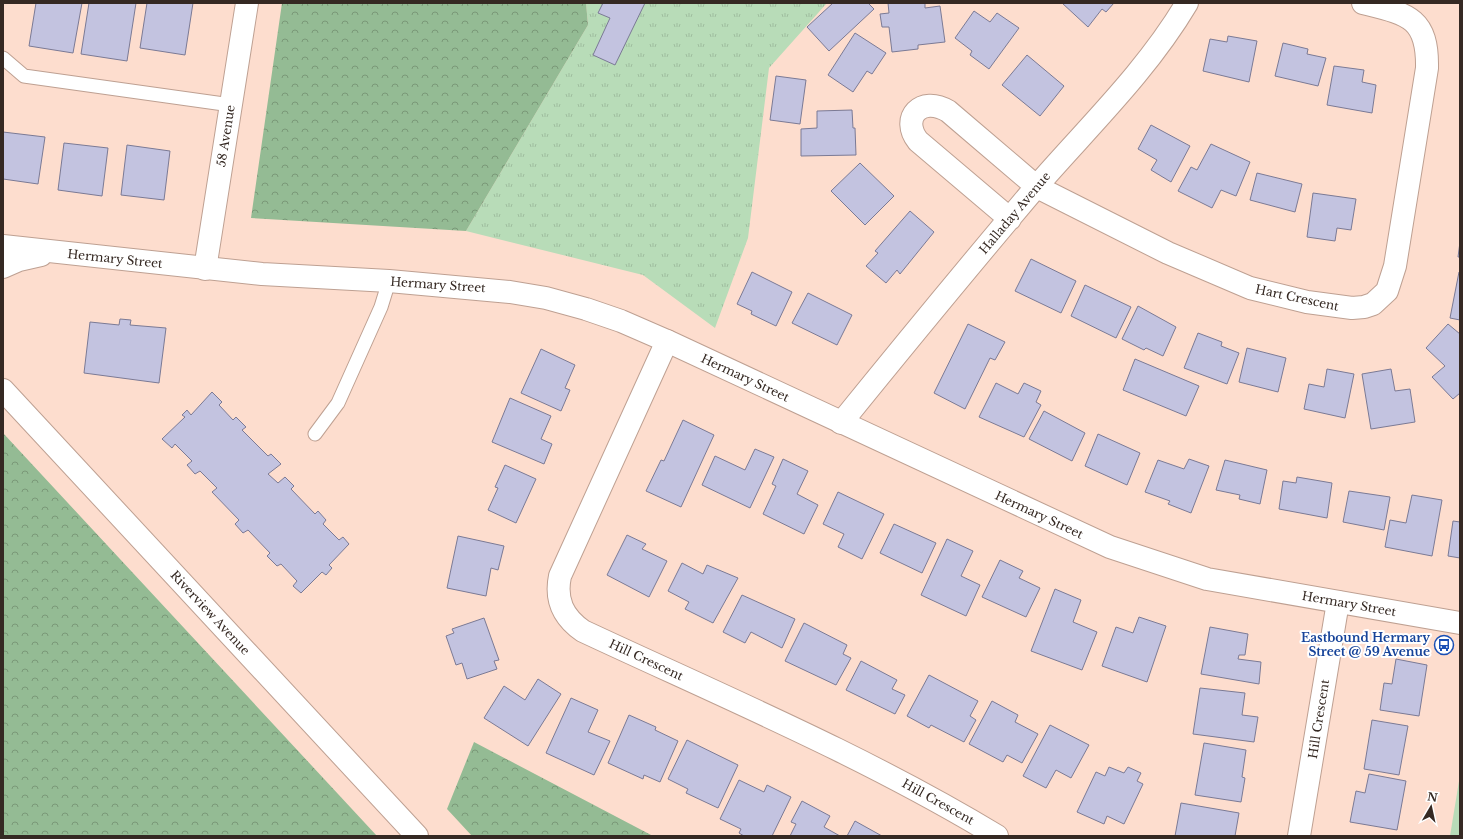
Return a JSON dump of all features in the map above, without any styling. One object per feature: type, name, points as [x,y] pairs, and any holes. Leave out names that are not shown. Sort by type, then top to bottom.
[{"type":"street","name":"58 Avenue","points":[[205,269],[247,3]]},
{"type":"street","name":"Halladay Avenue","points":[[841,423],[1037,187],[1144,66],[1170,31],[1188,3]]},
{"type":"street","name":"Hart Crescent","points":[[1010,219],[918,141],[913,134],[912,129],[912,120],[916,112],[929,104],[938,105],[948,111],[1037,187],[1168,253],[1250,288],[1308,302],[1352,308],[1373,304],[1387,291],[1394,266],[1427,68],[1427,54],[1422,33],[1417,24],[1409,18],[1396,12],[1364,3]]},
{"type":"street","name":"Hermary Street","points":[[3,246],[205,269],[473,288],[546,298],[622,321],[1063,526],[1116,549],[1207,579],[1460,623]]},
{"type":"street","points":[[3,267],[20,260],[52,252]]},
{"type":"street","name":"Hill Crescent","points":[[667,341],[560,576],[557,587],[558,597],[566,616],[583,631],[833,747],[935,800],[997,836]]},
{"type":"street","name":"Riverview Avenue","points":[[3,390],[417,836]]},
{"type":"street","name":"Hill Crescent","points":[[1299,836],[1338,602]]},
{"type":"lane","points":[[3,58],[24,76],[231,105]]},
{"type":"lane","points":[[315,434],[338,403],[381,307],[388,282]]},
{"type":"green space","points":[[282,3],[586,3],[588,25],[466,231],[251,218]]},
{"type":"green space","points":[[586,3],[827,3],[769,68],[748,238],[715,328],[643,275],[466,231],[588,25]]},
{"type":"green space","points":[[3,433],[377,836],[3,836]]},
{"type":"green space","points":[[474,742],[653,836],[472,836],[447,809]]},
{"type":"green space","points":[[1460,775],[1460,836],[1450,836]]},
{"type":"building","points":[[36,3],[82,3],[73,53],[29,46]]},
{"type":"building","points":[[89,3],[136,3],[127,61],[81,54]]},
{"type":"building","points":[[147,3],[193,3],[185,55],[140,48]]},
{"type":"building","points":[[603,3],[645,3],[615,65],[593,55],[610,18],[598,13]]},
{"type":"building","points":[[833,3],[868,3],[874,9],[829,51],[807,27]]},
{"type":"building","points":[[888,3],[925,3],[925,8],[940,6],[945,42],[918,45],[918,49],[892,52],[889,27],[882,27],[880,14],[889,13]]},
{"type":"building","points":[[1062,3],[1114,3],[1106,12],[1102,9],[1088,27]]},
{"type":"building","points":[[974,11],[990,22],[997,13],[1019,28],[989,69],[970,55],[972,51],[955,38]]},
{"type":"building","points":[[855,33],[886,53],[872,74],[867,71],[853,92],[828,75]]},
{"type":"building","points":[[1228,36],[1257,41],[1249,82],[1203,71],[1210,39],[1227,42]]},
{"type":"building","points":[[1283,43],[1308,49],[1307,54],[1326,58],[1318,86],[1275,76]]},
{"type":"building","points":[[1027,55],[1064,86],[1040,116],[1002,85]]},
{"type":"building","points":[[1334,66],[1364,70],[1362,82],[1376,85],[1372,113],[1327,105]]},
{"type":"building","points":[[776,76],[806,80],[800,124],[770,120]]},
{"type":"building","points":[[852,110],[853,128],[855,128],[856,155],[801,156],[801,129],[817,128],[817,111]]},
{"type":"building","points":[[1151,125],[1190,146],[1171,182],[1151,170],[1157,160],[1138,149]]},
{"type":"building","points":[[3,132],[45,137],[38,184],[3,179]]},
{"type":"building","points":[[64,143],[108,148],[102,196],[58,190]]},
{"type":"building","points":[[1211,144],[1250,162],[1236,196],[1221,190],[1212,208],[1178,191],[1191,167],[1197,170]]},
{"type":"building","points":[[127,145],[170,151],[164,200],[121,195]]},
{"type":"building","points":[[860,163],[894,196],[865,225],[831,191]]},
{"type":"building","points":[[1257,173],[1302,184],[1295,212],[1250,200]]},
{"type":"building","points":[[1313,193],[1356,199],[1351,230],[1337,228],[1335,241],[1307,237]]},
{"type":"building","points":[[910,211],[934,232],[900,274],[897,270],[886,283],[866,266],[878,253],[875,251]]},
{"type":"building","points":[[1460,242],[1460,257],[1458,257]]},
{"type":"building","points":[[1031,259],[1076,281],[1061,313],[1015,291]]},
{"type":"building","points":[[752,272],[792,292],[776,326],[751,314],[752,311],[737,304]]},
{"type":"building","points":[[1460,272],[1460,320],[1450,318]]},
{"type":"building","points":[[1085,285],[1131,307],[1116,338],[1071,316]]},
{"type":"building","points":[[808,293],[852,315],[837,345],[792,323]]},
{"type":"building","points":[[1138,306],[1176,327],[1163,356],[1146,348],[1144,350],[1122,339]]},
{"type":"building","points":[[120,319],[131,320],[130,325],[166,328],[159,383],[84,373],[90,322],[119,325]]},
{"type":"building","points":[[968,324],[1005,342],[995,360],[990,358],[965,409],[934,393]]},
{"type":"building","points":[[1448,324],[1460,334],[1460,393],[1453,399],[1432,377],[1445,366],[1426,348]]},
{"type":"building","points":[[1198,333],[1222,342],[1221,346],[1239,353],[1227,384],[1184,368]]},
{"type":"building","points":[[1247,348],[1286,358],[1278,392],[1239,382]]},
{"type":"building","points":[[541,349],[575,365],[565,388],[570,390],[561,411],[521,393]]},
{"type":"building","points":[[1135,359],[1199,386],[1186,416],[1123,390]]},
{"type":"building","points":[[1327,369],[1354,374],[1345,418],[1304,409],[1309,384],[1324,387]]},
{"type":"building","points":[[1391,369],[1395,391],[1410,389],[1415,422],[1371,429],[1362,374]]},
{"type":"building","points":[[996,383],[1018,394],[1024,383],[1041,391],[1036,402],[1041,405],[1024,437],[979,417]]},
{"type":"building","points":[[212,392],[222,402],[219,405],[233,420],[236,417],[246,427],[242,430],[268,456],[271,454],[281,464],[268,474],[278,483],[285,477],[294,486],[291,489],[315,514],[318,511],[326,520],[323,524],[339,540],[343,537],[349,544],[329,565],[332,568],[326,575],[322,572],[301,593],[293,586],[297,581],[281,564],[277,566],[267,556],[270,553],[248,530],[243,533],[235,524],[239,520],[212,492],[217,488],[200,471],[195,474],[187,465],[192,461],[175,444],[172,448],[162,439],[185,417],[182,415],[187,410],[191,415]]},
{"type":"building","points":[[510,398],[551,416],[541,439],[552,444],[544,464],[492,442]]},
{"type":"building","points":[[1044,411],[1085,433],[1072,461],[1029,439]]},
{"type":"building","points":[[683,420],[714,435],[681,507],[646,491],[661,460],[664,461]]},
{"type":"building","points":[[1098,434],[1140,453],[1127,485],[1085,466]]},
{"type":"building","points":[[755,449],[774,457],[750,508],[702,485],[715,456],[745,470]]},
{"type":"building","points":[[783,459],[808,471],[797,494],[818,505],[804,534],[763,514],[776,486],[772,484]]},
{"type":"building","points":[[1189,459],[1209,466],[1191,513],[1168,504],[1170,501],[1145,492],[1158,460],[1184,469]]},
{"type":"building","points":[[1225,460],[1267,470],[1260,504],[1239,499],[1240,495],[1216,490]]},
{"type":"building","points":[[505,465],[536,479],[516,523],[488,510],[498,488],[495,487]]},
{"type":"building","points":[[1297,477],[1332,483],[1327,518],[1279,509],[1283,481],[1296,483]]},
{"type":"building","points":[[1349,491],[1390,497],[1384,530],[1343,522]]},
{"type":"building","points":[[838,492],[884,514],[862,559],[838,547],[844,534],[823,524]]},
{"type":"building","points":[[1412,495],[1442,500],[1432,556],[1385,547],[1390,520],[1406,523]]},
{"type":"building","points":[[1453,521],[1460,522],[1460,558],[1448,556]]},
{"type":"building","points":[[894,524],[936,543],[922,573],[880,553]]},
{"type":"building","points":[[627,535],[646,544],[642,549],[667,561],[649,597],[607,575]]},
{"type":"building","points":[[458,536],[504,546],[498,570],[491,568],[486,596],[447,588]]},
{"type":"building","points":[[947,539],[973,551],[961,576],[980,585],[966,616],[921,595]]},
{"type":"building","points":[[1000,560],[1023,571],[1019,578],[1040,588],[1026,617],[982,597]]},
{"type":"building","points":[[682,563],[703,574],[707,565],[738,578],[713,623],[685,609],[689,602],[668,591]]},
{"type":"building","points":[[1055,589],[1081,600],[1073,622],[1097,632],[1082,670],[1031,651]]},
{"type":"building","points":[[742,595],[795,619],[782,648],[751,632],[745,643],[723,632]]},
{"type":"building","points":[[1139,617],[1166,626],[1147,682],[1102,666],[1116,627],[1133,633]]},
{"type":"building","points":[[484,618],[499,660],[494,661],[497,669],[467,679],[462,663],[456,665],[446,636],[454,633],[452,629]]},
{"type":"building","points":[[804,623],[847,645],[843,654],[851,658],[836,685],[785,661]]},
{"type":"building","points":[[1210,627],[1248,634],[1245,655],[1239,655],[1238,659],[1261,662],[1259,684],[1201,674]]},
{"type":"building","points":[[1396,659],[1427,665],[1419,716],[1380,710],[1384,683],[1392,684]]},
{"type":"building","points":[[861,661],[897,680],[892,689],[905,695],[895,714],[846,690]]},
{"type":"building","points":[[929,675],[978,701],[970,716],[976,720],[964,742],[931,725],[929,728],[907,716]]},
{"type":"building","points":[[538,679],[561,694],[528,746],[484,718],[504,686],[525,700]]},
{"type":"building","points":[[1200,688],[1245,693],[1242,715],[1258,717],[1254,742],[1193,734]]},
{"type":"building","points":[[571,698],[598,710],[588,732],[610,741],[594,775],[546,753]]},
{"type":"building","points":[[992,701],[1018,715],[1015,722],[1038,734],[1022,763],[1007,755],[1003,762],[969,744]]},
{"type":"building","points":[[629,715],[656,727],[655,730],[678,741],[660,782],[644,775],[643,779],[608,763]]},
{"type":"building","points":[[1372,720],[1408,726],[1399,775],[1364,769]]},
{"type":"building","points":[[1050,725],[1089,745],[1071,778],[1056,770],[1046,788],[1023,776]]},
{"type":"building","points":[[687,740],[738,765],[718,808],[686,793],[688,789],[668,779]]},
{"type":"building","points":[[1204,743],[1246,750],[1242,777],[1245,778],[1241,802],[1195,795]]},
{"type":"building","points":[[1109,767],[1124,773],[1128,767],[1141,773],[1137,781],[1143,784],[1124,824],[1107,816],[1104,824],[1077,812],[1096,772],[1105,776]]},
{"type":"building","points":[[1369,774],[1406,781],[1397,830],[1350,822],[1356,791],[1365,793]]},
{"type":"building","points":[[739,780],[764,792],[767,785],[791,797],[772,836],[744,836],[739,833],[741,829],[720,819]]},
{"type":"building","points":[[802,801],[830,816],[824,827],[840,836],[790,836],[796,824],[791,822]]},
{"type":"building","points":[[1181,803],[1239,813],[1235,836],[1175,836]]},
{"type":"building","points":[[855,821],[882,836],[847,836]]},
{"type":"place","name":"Eastbound Hermary Street @ 59 Avenue","points":[[1444,645]]}]
